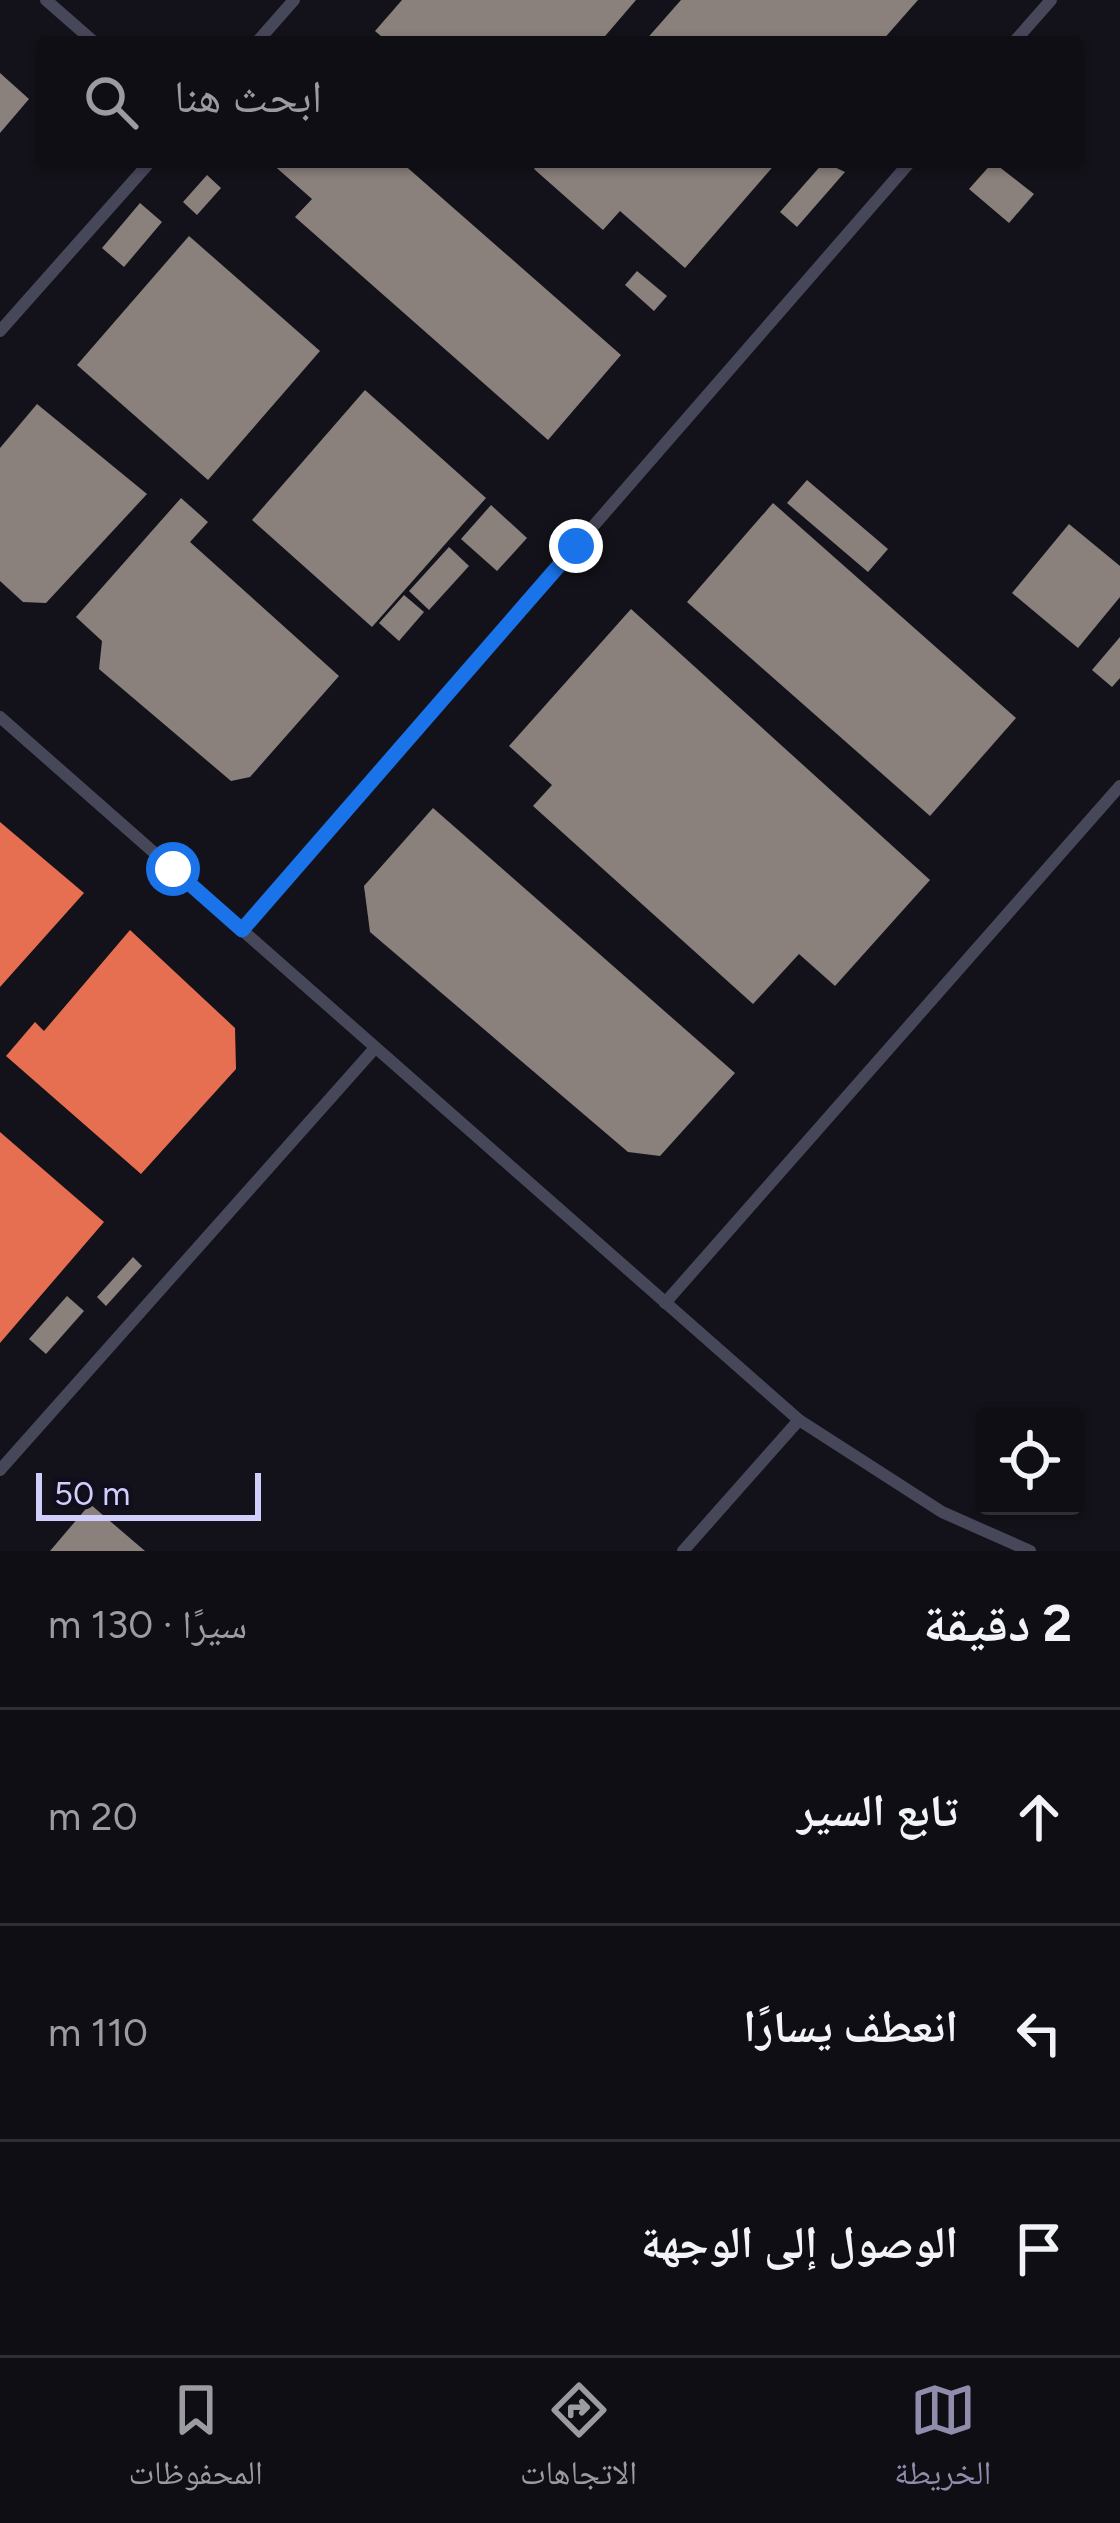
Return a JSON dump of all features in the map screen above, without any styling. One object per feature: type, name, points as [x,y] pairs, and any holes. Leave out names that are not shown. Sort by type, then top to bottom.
[{"type":"lane","points":[[46,0],[87,36]]},
{"type":"lane","points":[[261,36],[294,0]]},
{"type":"lane","points":[[1019,36],[1051,0]]},
{"type":"lane","points":[[0,331],[145,168]]},
{"type":"lane","points":[[242,930],[905,168]]},
{"type":"lane","points":[[0,717],[799,1420],[942,1512],[1030,1551]]},
{"type":"lane","points":[[665,1303],[1120,786]]},
{"type":"lane","points":[[0,1470],[375,1048]]},
{"type":"lane","points":[[683,1551],[799,1420]]},
{"type":"building: متاجر","points":[[0,822],[84,893],[0,987]]},
{"type":"building: متاجر","points":[[130,930],[235,1028],[236,1069],[141,1174],[6,1056],[35,1022],[44,1031]]},
{"type":"building: متاجر","points":[[0,1132],[104,1222],[0,1343]]},
{"type":"building: صناعة","points":[[402,0],[636,0],[605,36],[381,36],[375,31]]},
{"type":"building: صناعة","points":[[681,0],[918,0],[886,36],[649,36]]},
{"type":"building: صناعة","points":[[0,73],[29,99],[0,133]]},
{"type":"building: صناعة","points":[[277,168],[408,168],[621,355],[548,440],[295,217],[312,199]]},
{"type":"building: صناعة","points":[[772,168],[685,268],[620,211],[603,230],[534,169]]},
{"type":"building: صناعة","points":[[819,168],[845,172],[797,227],[780,212]]},
{"type":"building: صناعة","points":[[988,168],[1001,168],[1034,194],[1009,223],[969,189]]},
{"type":"building: صناعة","points":[[207,175],[221,188],[197,215],[183,202]]},
{"type":"building: صناعة","points":[[140,203],[162,222],[124,267],[102,248]]},
{"type":"building: صناعة","points":[[189,236],[320,351],[208,480],[77,365]]},
{"type":"building: صناعة","points":[[637,271],[667,296],[654,311],[625,285]]},
{"type":"building: صناعة","points":[[365,390],[486,498],[372,627],[252,520]]},
{"type":"building: صناعة","points":[[37,404],[147,494],[46,603],[23,602],[0,581],[0,448]]},
{"type":"building: صناعة","points":[[807,480],[888,549],[868,572],[787,503]]},
{"type":"building: صناعة","points":[[181,498],[208,522],[190,542],[339,676],[250,777],[231,781],[99,669],[102,641],[76,617]]},
{"type":"building: صناعة","points":[[773,503],[1016,718],[930,816],[687,602]]},
{"type":"building: صناعة","points":[[491,505],[527,538],[497,571],[461,539]]},
{"type":"building: صناعة","points":[[1069,524],[1120,566],[1120,597],[1078,648],[1012,593]]},
{"type":"building: صناعة","points":[[449,547],[469,566],[429,610],[409,591]]},
{"type":"building: صناعة","points":[[404,595],[424,612],[399,641],[379,623]]},
{"type":"building: صناعة","points":[[631,609],[930,880],[835,986],[799,954],[753,1004],[533,806],[552,785],[509,746]]},
{"type":"building: صناعة","points":[[1120,637],[1120,678],[1112,687],[1092,670]]},
{"type":"building: صناعة","points":[[433,808],[735,1073],[660,1156],[628,1152],[370,932],[364,886]]},
{"type":"building: صناعة","points":[[133,1257],[142,1266],[106,1306],[97,1297]]},
{"type":"building: صناعة","points":[[67,1296],[84,1311],[46,1354],[29,1339]]},
{"type":"building: صناعة","points":[[90,1504],[145,1551],[50,1551]]},
{"type":"route","points":[[173,869],[242,930],[576,546]]}]
